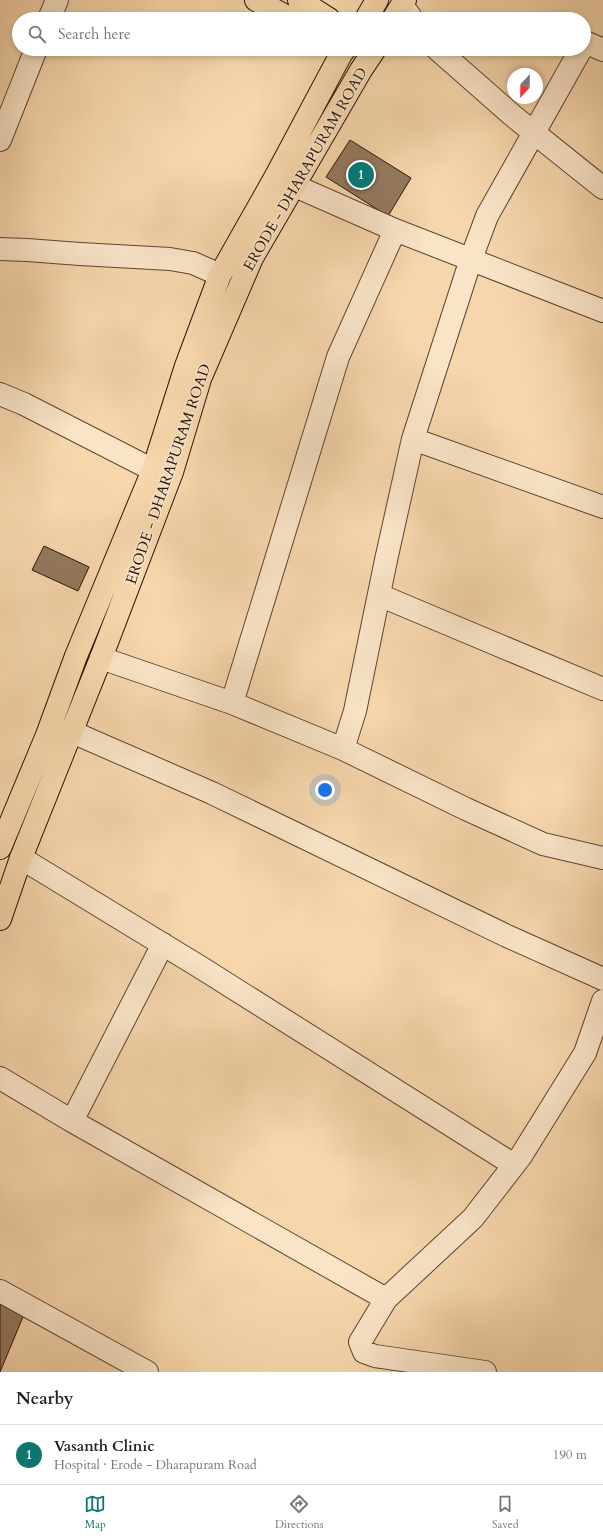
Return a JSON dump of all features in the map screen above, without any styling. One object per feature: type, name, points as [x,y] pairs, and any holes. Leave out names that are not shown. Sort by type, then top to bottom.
[{"type":"main road","points":[[256,0],[278,12]]},
{"type":"main road","points":[[299,0],[318,12]]},
{"type":"main road","points":[[370,12],[377,0]]},
{"type":"main road","name":"ERODE - DHARAPURAM ROAD","points":[[0,848],[47,735],[76,656],[153,470],[186,366],[220,275],[276,176],[337,56]]},
{"type":"main road","points":[[346,56],[361,70]]},
{"type":"main road","name":"ERODE - DHARAPURAM ROAD","points":[[0,919],[21,858],[101,658],[172,472],[200,379],[252,258],[370,56]]},
{"type":"street","points":[[52,12],[57,0]]},
{"type":"street","points":[[591,45],[603,50]]},
{"type":"street","points":[[0,140],[33,56]]},
{"type":"street","points":[[445,56],[534,133],[603,188]]},
{"type":"street","points":[[343,749],[355,711],[413,438],[471,259],[487,216],[577,56]]},
{"type":"street","points":[[276,176],[295,186],[395,230],[603,311]]},
{"type":"street","points":[[232,703],[338,357],[395,230]]},
{"type":"street","points":[[0,249],[170,259],[193,263],[220,275]]},
{"type":"street","points":[[0,394],[24,404],[153,470]]},
{"type":"street","points":[[413,438],[603,507]]},
{"type":"street","points":[[379,595],[603,689]]},
{"type":"street","points":[[101,658],[232,703],[343,749],[466,809],[543,844],[603,858]]},
{"type":"street","points":[[72,732],[212,793],[499,932],[603,979]]},
{"type":"street","points":[[21,858],[163,944],[514,1165]]},
{"type":"street","points":[[72,1121],[163,944]]},
{"type":"street","points":[[485,1372],[375,1356],[364,1352],[360,1342],[386,1299],[474,1218],[521,1156],[585,1053],[603,1001]]},
{"type":"street","points":[[0,1078],[72,1121],[386,1299]]},
{"type":"street","points":[[0,1291],[148,1372]]},
{"type":"building","points":[[350,140],[411,178],[388,216],[326,177]]},
{"type":"building","points":[[44,546],[89,567],[78,591],[32,570]]},
{"type":"building","points":[[0,1302],[25,1312],[0,1372]]},
{"type":"place","name":"Vasanth Clinic","points":[[361,175]]}]
